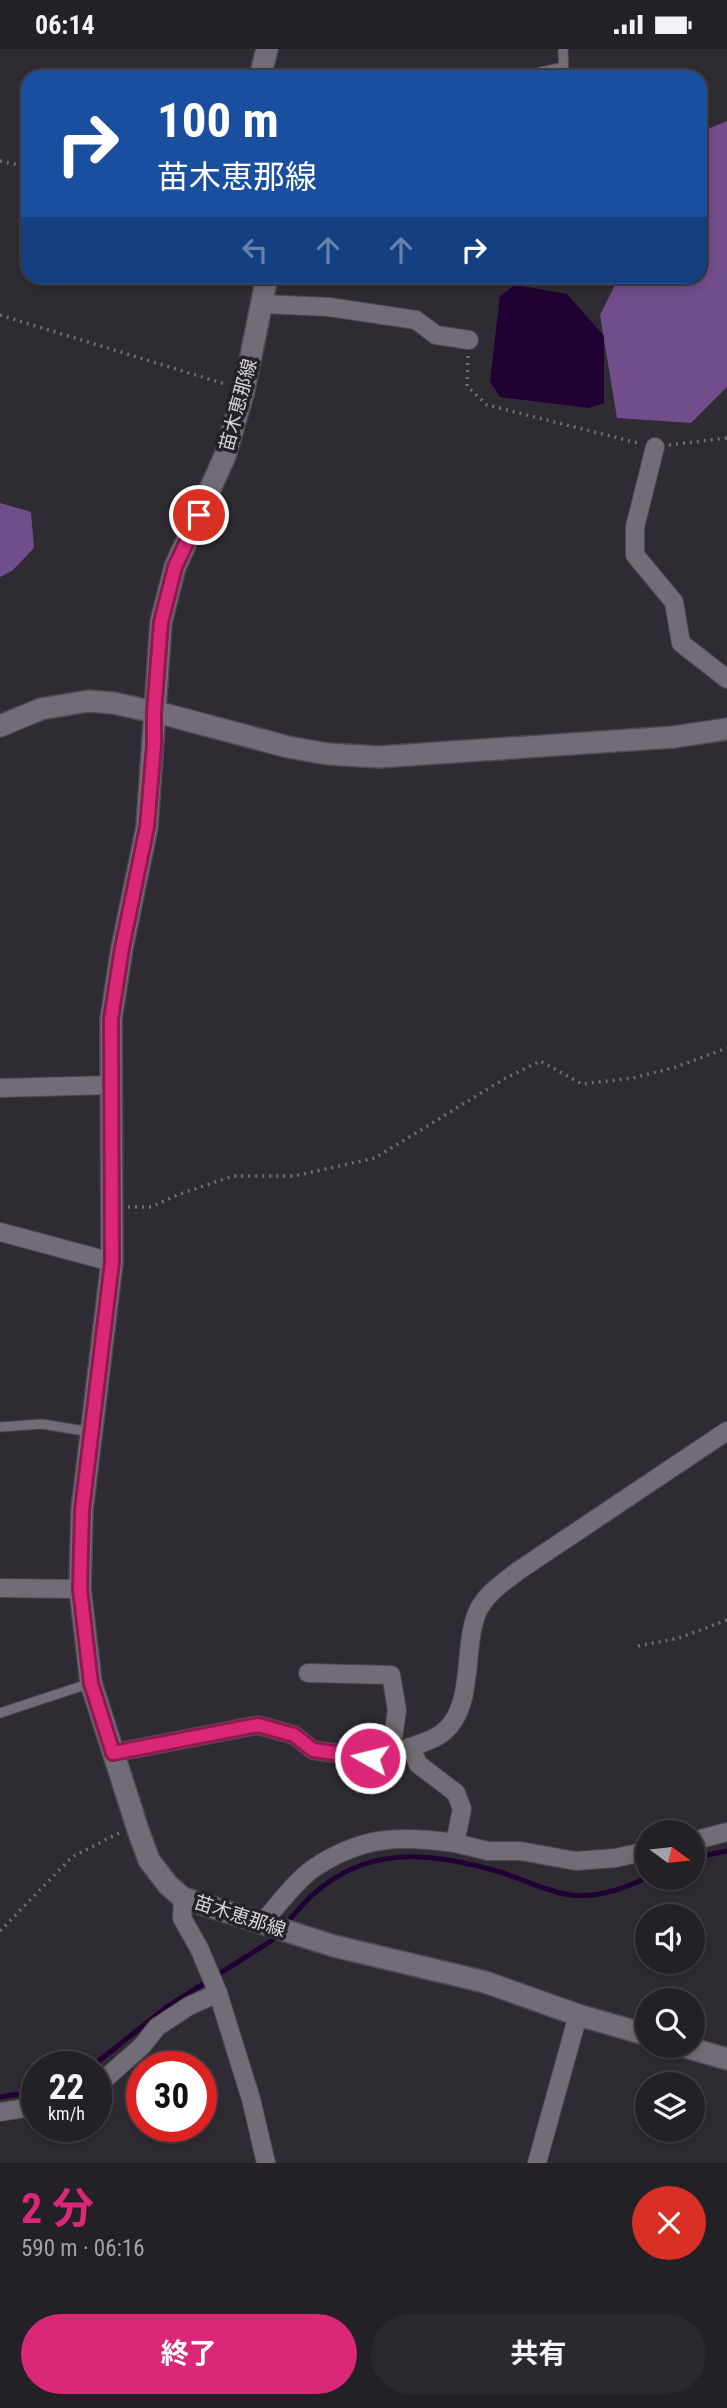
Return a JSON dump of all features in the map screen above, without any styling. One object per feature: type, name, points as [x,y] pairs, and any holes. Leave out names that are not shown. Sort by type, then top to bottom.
[{"type":"main road","points":[[262,70],[267,49]]},
{"type":"main road","name":"苗木恵那線","points":[[266,284],[244,390],[225,456],[170,582],[161,622],[147,827],[122,948],[111,1019],[112,1262],[82,1510],[80,1589],[91,1683],[149,1860],[159,1875],[183,1898],[334,1945],[485,1982],[578,2015],[635,2031]]},
{"type":"main road","points":[[0,726],[41,709],[88,701],[113,703],[288,747],[328,754],[379,757],[674,737],[727,729]]},
{"type":"main road","points":[[705,2053],[727,2059]]},
{"type":"street","points":[[263,304],[328,307],[416,320],[436,335],[470,340]]},
{"type":"street","points":[[655,447],[635,527],[635,555],[674,601],[681,643],[727,679]]},
{"type":"street","points":[[0,1088],[111,1085]]},
{"type":"street","points":[[0,1232],[112,1262]]},
{"type":"street","points":[[113,1753],[258,1725],[294,1735],[313,1750],[370,1758],[411,1747],[440,1735],[452,1723],[461,1708],[472,1633],[478,1611],[494,1590],[727,1431]]},
{"type":"street","points":[[0,1588],[80,1589]]},
{"type":"street","points":[[308,1673],[391,1675],[397,1710],[391,1752]]},
{"type":"street","points":[[411,1747],[418,1764],[456,1793],[462,1809],[455,1843]]},
{"type":"street","points":[[705,1837],[727,1832]]},
{"type":"street","points":[[266,1925],[312,1869],[365,1842],[407,1838],[455,1843],[488,1851],[520,1851],[576,1861],[635,1854]]},
{"type":"street","points":[[183,1898],[182,1918],[208,1967],[217,1991],[251,2099],[266,2163]]},
{"type":"street","points":[[112,2073],[142,2046],[158,2027],[217,1991]]},
{"type":"street","points":[[537,2163],[578,2015]]},
{"type":"street","points":[[0,2112],[21,2109]]},
{"type":"lane","points":[[563,49],[564,70]]},
{"type":"lane","points":[[0,1427],[42,1424],[91,1433]]},
{"type":"lane","points":[[0,1713],[91,1683]]},
{"type":"path","points":[[0,161],[21,166]]},
{"type":"path","points":[[0,315],[244,390]]},
{"type":"path","points":[[470,340],[467,386],[487,405],[655,447],[727,438]]},
{"type":"path","points":[[112,1207],[151,1207],[177,1195],[233,1177],[294,1176],[375,1158],[504,1079],[540,1061],[582,1084],[633,1078],[676,1067],[727,1048]]},
{"type":"path","points":[[638,1646],[679,1638],[727,1620]]},
{"type":"path","points":[[0,1931],[72,1857],[136,1824]]},
{"type":"shaded area","points":[[727,121],[727,387],[691,423],[617,418],[600,315],[616,284],[707,284],[707,129]]},
{"type":"shaded area","points":[[515,285],[567,294],[604,336],[604,403],[589,408],[500,397],[490,381],[500,296]]},
{"type":"shaded area","points":[[0,503],[31,512],[34,548],[12,571],[0,577]]},
{"type":"waterway","points":[[705,1856],[727,1851]]},
{"type":"waterway","points":[[285,1925],[310,1897],[332,1880],[354,1868],[400,1857],[425,1857],[474,1865],[571,1895],[611,1892],[635,1883]]},
{"type":"waterway","points":[[111,2051],[168,2006],[271,1941],[279,1933]]},
{"type":"waterway","points":[[0,2097],[21,2094]]},
{"type":"route","points":[[199,515],[175,567],[161,622],[147,827],[122,948],[111,1019],[112,1262],[82,1510],[80,1589],[83,1629],[91,1683],[113,1753],[258,1725],[294,1735],[313,1750],[370,1758]]}]
